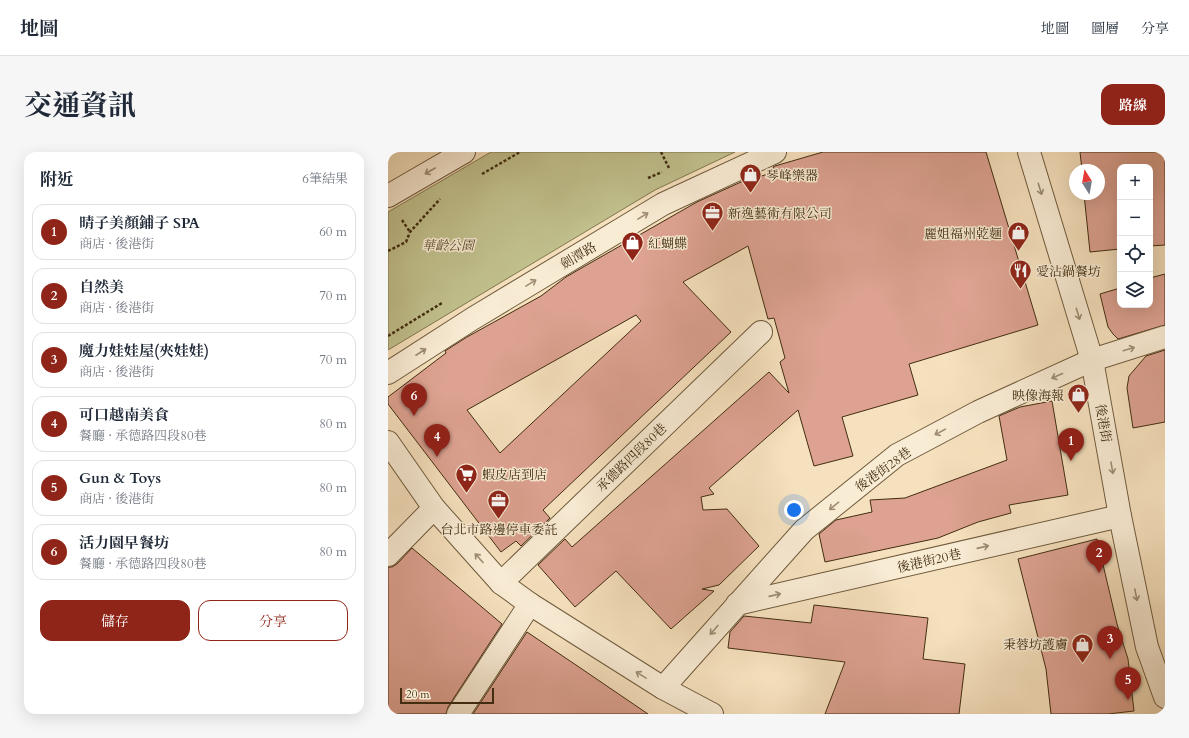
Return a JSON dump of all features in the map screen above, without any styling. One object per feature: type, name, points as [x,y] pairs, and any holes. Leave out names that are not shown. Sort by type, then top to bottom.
[{"type":"street","points":[[388,196],[464,152]]},
{"type":"street","name":"劍潭路","points":[[388,373],[472,319],[663,204],[775,152]]},
{"type":"street","name":"後港街","points":[[1029,152],[1092,360],[1120,516],[1147,647],[1165,697]]},
{"type":"street","name":"承德路四段80巷","points":[[501,583],[761,332]]},
{"type":"street","name":"後港街28巷","points":[[663,688],[804,530],[897,455],[978,412],[1092,360],[1165,337]]},
{"type":"street","points":[[388,442],[434,508],[501,583],[530,604],[663,688],[712,714]]},
{"type":"street","points":[[388,555],[434,508]]},
{"type":"street","name":"後港街20巷","points":[[737,604],[1120,516]]},
{"type":"street","points":[[458,714],[530,604]]},
{"type":"path","points":[[480,176],[520,152]]},
{"type":"path","points":[[661,152],[669,168]]},
{"type":"path","points":[[388,251],[406,242],[410,232],[440,199]]},
{"type":"green space","name":"華齡公園","points":[[491,152],[735,152],[655,190],[388,350],[388,212]]},
{"type":"building","points":[[823,152],[986,152],[1038,325],[909,364],[918,395],[842,417],[853,456],[814,466],[798,410],[709,488],[714,494],[701,497],[703,510],[727,509],[759,546],[719,585],[702,589],[714,591],[671,629],[616,571],[575,607],[538,565],[565,539],[572,547],[769,372],[789,393],[780,362],[785,358],[774,318],[768,319],[748,246],[683,282],[731,332],[543,510],[550,518],[521,546],[516,541],[501,552],[388,404],[388,397],[446,353],[445,351],[467,337],[541,296],[566,277],[697,202],[741,182],[775,172],[773,167]],"holes":[[[636,315],[641,321],[500,453],[467,410]]]},
{"type":"building","points":[[1080,152],[1165,152],[1165,245],[1153,246],[1153,164],[1117,164],[1117,249],[1090,252],[1085,200],[1105,200],[1105,164],[1081,164]]},
{"type":"building","points":[[1165,274],[1165,325],[1118,339],[1108,327],[1100,294],[1117,289],[1117,308],[1153,308],[1153,277]]},
{"type":"building","points":[[1165,350],[1165,422],[1133,428],[1127,388],[1129,376],[1146,356]]},
{"type":"building","points":[[1052,401],[1068,495],[1009,505],[1011,513],[978,522],[938,538],[825,562],[819,534],[836,520],[872,512],[870,500],[905,498],[1007,460],[999,416],[1020,407]]},
{"type":"building","points":[[1097,539],[1117,624],[1128,659],[1134,711],[1108,714],[1051,714],[1046,669],[1018,559]]},
{"type":"building","points":[[412,548],[502,624],[448,707],[446,714],[388,714],[388,567],[392,567],[397,564]]},
{"type":"building","points":[[814,605],[928,618],[923,659],[965,664],[959,714],[825,714],[845,662],[728,648],[730,632],[744,616],[811,623]]},
{"type":"building","points":[[527,632],[576,665],[648,714],[473,714]]},
{"type":"place","name":"琴峰樂器","points":[[750,194]]},
{"type":"place","name":"新逸藝術有限公司","points":[[712,232]]},
{"type":"place","name":"麗姐福州乾麵","points":[[1018,252]]},
{"type":"place","name":"紅蝴蝶","points":[[632,262]]},
{"type":"place","name":"愛沾鍋餐坊","points":[[1020,290]]},
{"type":"place","name":"映像海報","points":[[1079,414]]},
{"type":"place","name":"活力園早餐坊","points":[[414,416]]},
{"type":"place","name":"可口越南美食","points":[[437,457]]},
{"type":"place","name":"晴子美顏鋪子 SPA","points":[[1071,461]]},
{"type":"place","name":"蝦皮店到店","points":[[466,494]]},
{"type":"place","name":"台北市路邊停車委託","points":[[499,520]]},
{"type":"place","name":"自然美","points":[[1099,573]]},
{"type":"place","name":"魔力娃娃屋(夾娃娃)","points":[[1110,659]]},
{"type":"place","name":"秉蓉坊護膚","points":[[1083,664]]},
{"type":"place","name":"Gun & Toys","points":[[1128,700]]}]
